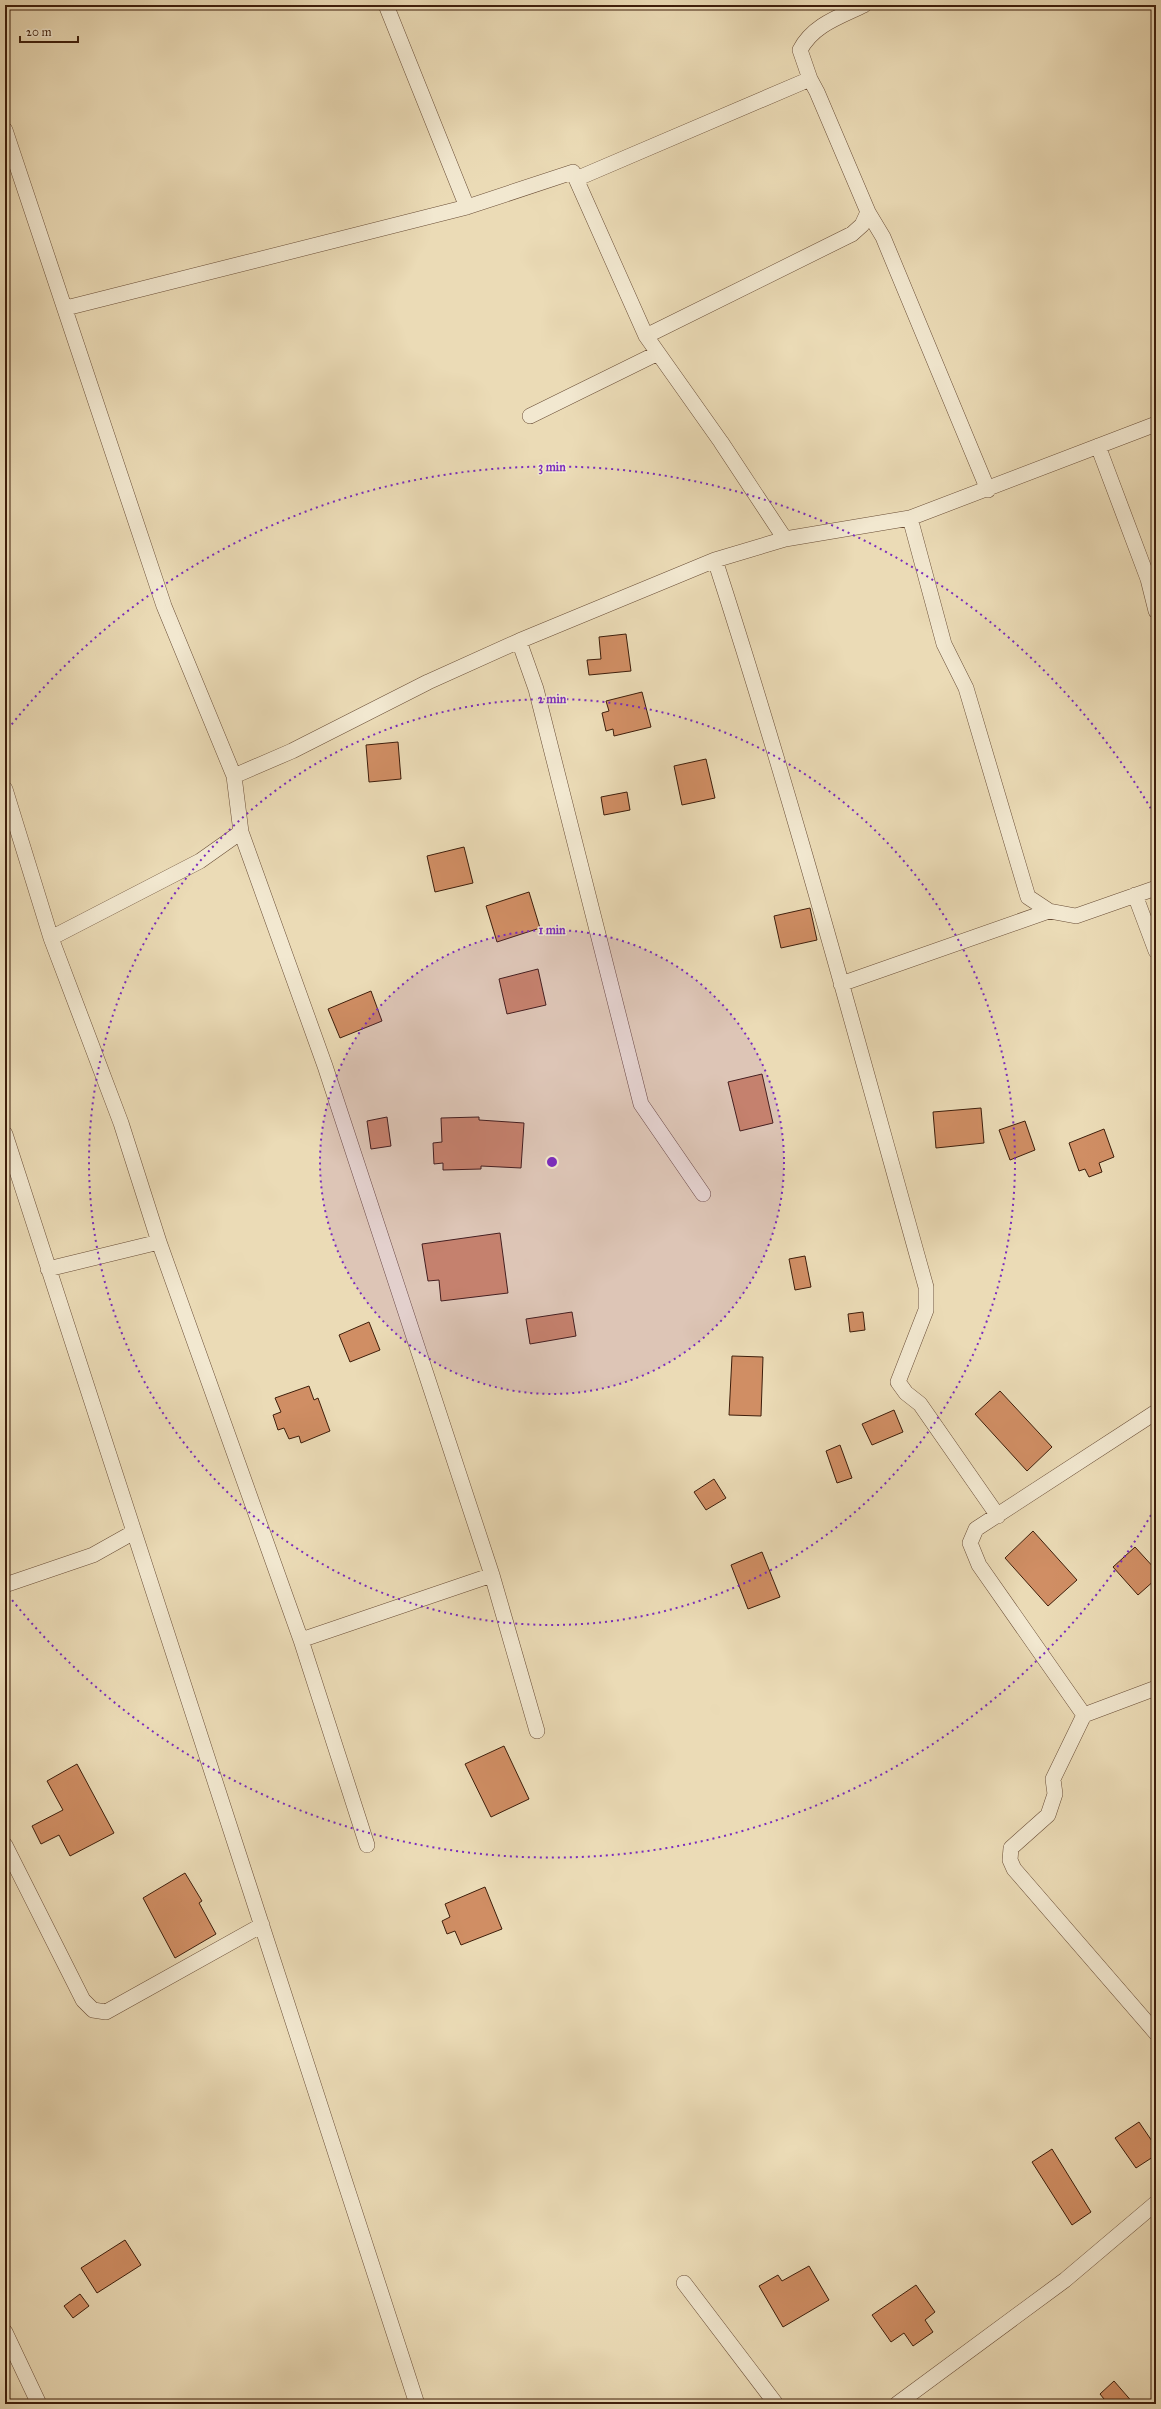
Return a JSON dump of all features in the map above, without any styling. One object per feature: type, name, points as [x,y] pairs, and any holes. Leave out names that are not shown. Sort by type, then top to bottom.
[{"type":"street","points":[[386,5],[467,207]]},
{"type":"street","points":[[864,5],[814,30],[806,39],[800,50],[810,79],[868,212],[883,237],[988,490]]},
{"type":"street","points":[[576,179],[810,79]]},
{"type":"street","points":[[5,130],[66,308],[164,606],[234,776],[241,832],[325,1066],[492,1575],[537,1731]]},
{"type":"street","points":[[66,308],[467,207],[573,172],[646,336],[722,442],[785,539]]},
{"type":"street","points":[[646,336],[852,234],[862,225],[868,212]]},
{"type":"street","points":[[530,416],[658,353]]},
{"type":"street","points":[[234,776],[292,751],[428,682],[519,641],[715,560],[785,539],[910,518],[988,490],[1156,424]]},
{"type":"street","points":[[1098,446],[1148,580],[1156,612]]},
{"type":"street","points":[[910,518],[944,644],[966,688],[1028,897],[1049,911],[1076,916],[1156,888]]},
{"type":"street","points":[[715,560],[748,662],[841,984],[926,1287],[926,1310],[898,1382],[906,1393],[920,1404],[998,1516]]},
{"type":"street","points":[[519,641],[536,689],[641,1104],[703,1194]]},
{"type":"street","points":[[5,789],[51,938],[121,1123],[159,1242],[301,1640],[367,1845]]},
{"type":"street","points":[[51,938],[200,861],[241,832]]},
{"type":"street","points":[[1135,895],[1156,951]]},
{"type":"street","points":[[841,984],[1049,911]]},
{"type":"street","points":[[5,1134],[417,2404]]},
{"type":"street","points":[[48,1269],[159,1242]]},
{"type":"street","points":[[1084,1715],[979,1565],[970,1543],[976,1529],[1156,1412]]},
{"type":"street","points":[[5,1585],[93,1555],[134,1532]]},
{"type":"street","points":[[301,1640],[492,1575]]},
{"type":"street","points":[[1156,1688],[1084,1715],[1053,1779],[1055,1794],[1048,1815],[1011,1848],[1010,1860],[1014,1869],[1156,2033]]},
{"type":"street","points":[[5,1845],[83,2000],[93,2010],[106,2012],[262,1925]]},
{"type":"street","points":[[897,2404],[1065,2280],[1156,2203]]},
{"type":"street","points":[[684,2283],[776,2404]]},
{"type":"street","points":[[5,2332],[39,2404]]},
{"type":"building","points":[[626,634],[631,671],[589,675],[587,660],[601,659],[599,637]]},
{"type":"building","points":[[642,692],[651,727],[614,736],[613,729],[606,731],[602,713],[609,711],[606,701]]},
{"type":"building","points":[[398,742],[401,779],[369,782],[366,745]]},
{"type":"building","points":[[706,759],[715,798],[682,805],[674,766]]},
{"type":"building","points":[[627,792],[630,810],[604,815],[601,797]]},
{"type":"building","points":[[464,847],[473,883],[435,892],[427,856]]},
{"type":"building","points":[[529,892],[540,928],[497,942],[486,906]]},
{"type":"building","points":[[810,908],[817,940],[781,948],[774,916]]},
{"type":"building","points":[[538,969],[546,1005],[507,1014],[499,979]]},
{"type":"building","points":[[371,991],[382,1021],[340,1038],[328,1009]]},
{"type":"building","points":[[762,1074],[773,1123],[740,1131],[728,1082]]},
{"type":"building","points":[[981,1108],[984,1143],[936,1148],[933,1112]]},
{"type":"building","points":[[387,1117],[391,1146],[371,1149],[367,1121]]},
{"type":"building","points":[[479,1117],[479,1120],[524,1123],[521,1168],[481,1166],[481,1169],[443,1170],[443,1163],[434,1164],[433,1143],[442,1142],[441,1118]]},
{"type":"building","points":[[1025,1121],[1035,1150],[1010,1160],[999,1130]]},
{"type":"building","points":[[1104,1129],[1114,1157],[1099,1163],[1102,1172],[1089,1177],[1085,1169],[1079,1171],[1069,1143]]},
{"type":"building","points":[[500,1233],[508,1293],[441,1301],[439,1280],[428,1281],[422,1244]]},
{"type":"building","points":[[805,1256],[811,1287],[795,1290],[789,1259]]},
{"type":"building","points":[[572,1312],[576,1336],[530,1344],[526,1319]]},
{"type":"building","points":[[863,1312],[865,1330],[850,1332],[848,1314]]},
{"type":"building","points":[[369,1322],[380,1350],[350,1362],[339,1335]]},
{"type":"building","points":[[732,1356],[763,1357],[761,1416],[729,1415]]},
{"type":"building","points":[[309,1386],[314,1400],[318,1398],[330,1431],[301,1443],[299,1436],[289,1439],[284,1428],[278,1430],[273,1415],[281,1412],[275,1398]]},
{"type":"building","points":[[1000,1391],[1052,1447],[1027,1471],[975,1414]]},
{"type":"building","points":[[894,1410],[903,1432],[872,1445],[862,1424]]},
{"type":"building","points":[[840,1445],[852,1478],[837,1483],[826,1451]]},
{"type":"building","points":[[714,1479],[726,1498],[706,1510],[694,1492]]},
{"type":"building","points":[[1033,1531],[1077,1580],[1048,1606],[1005,1558]]},
{"type":"building","points":[[1135,1547],[1156,1570],[1156,1579],[1138,1595],[1113,1567]]},
{"type":"building","points":[[762,1552],[780,1597],[748,1609],[731,1565]]},
{"type":"building","points":[[504,1746],[529,1799],[491,1817],[465,1764]]},
{"type":"building","points":[[77,1764],[114,1833],[70,1856],[59,1835],[41,1844],[32,1826],[63,1810],[47,1781]]},
{"type":"building","points":[[185,1873],[202,1901],[199,1903],[216,1934],[175,1958],[143,1898]]},
{"type":"building","points":[[485,1887],[502,1929],[461,1945],[455,1931],[447,1934],[442,1921],[450,1917],[445,1904]]},
{"type":"building","points":[[1139,2122],[1156,2147],[1156,2155],[1136,2168],[1115,2138]]},
{"type":"building","points":[[1052,2149],[1091,2212],[1072,2225],[1032,2162]]},
{"type":"building","points":[[125,2240],[141,2265],[97,2293],[81,2268]]},
{"type":"building","points":[[809,2266],[829,2300],[783,2327],[759,2286],[778,2275],[782,2281]]},
{"type":"building","points":[[916,2285],[935,2312],[925,2320],[933,2332],[913,2346],[904,2333],[891,2342],[872,2315]]},
{"type":"building","points":[[80,2294],[89,2306],[73,2318],[64,2306]]},
{"type":"building","points":[[1114,2381],[1134,2404],[1108,2404],[1100,2394]]}]
